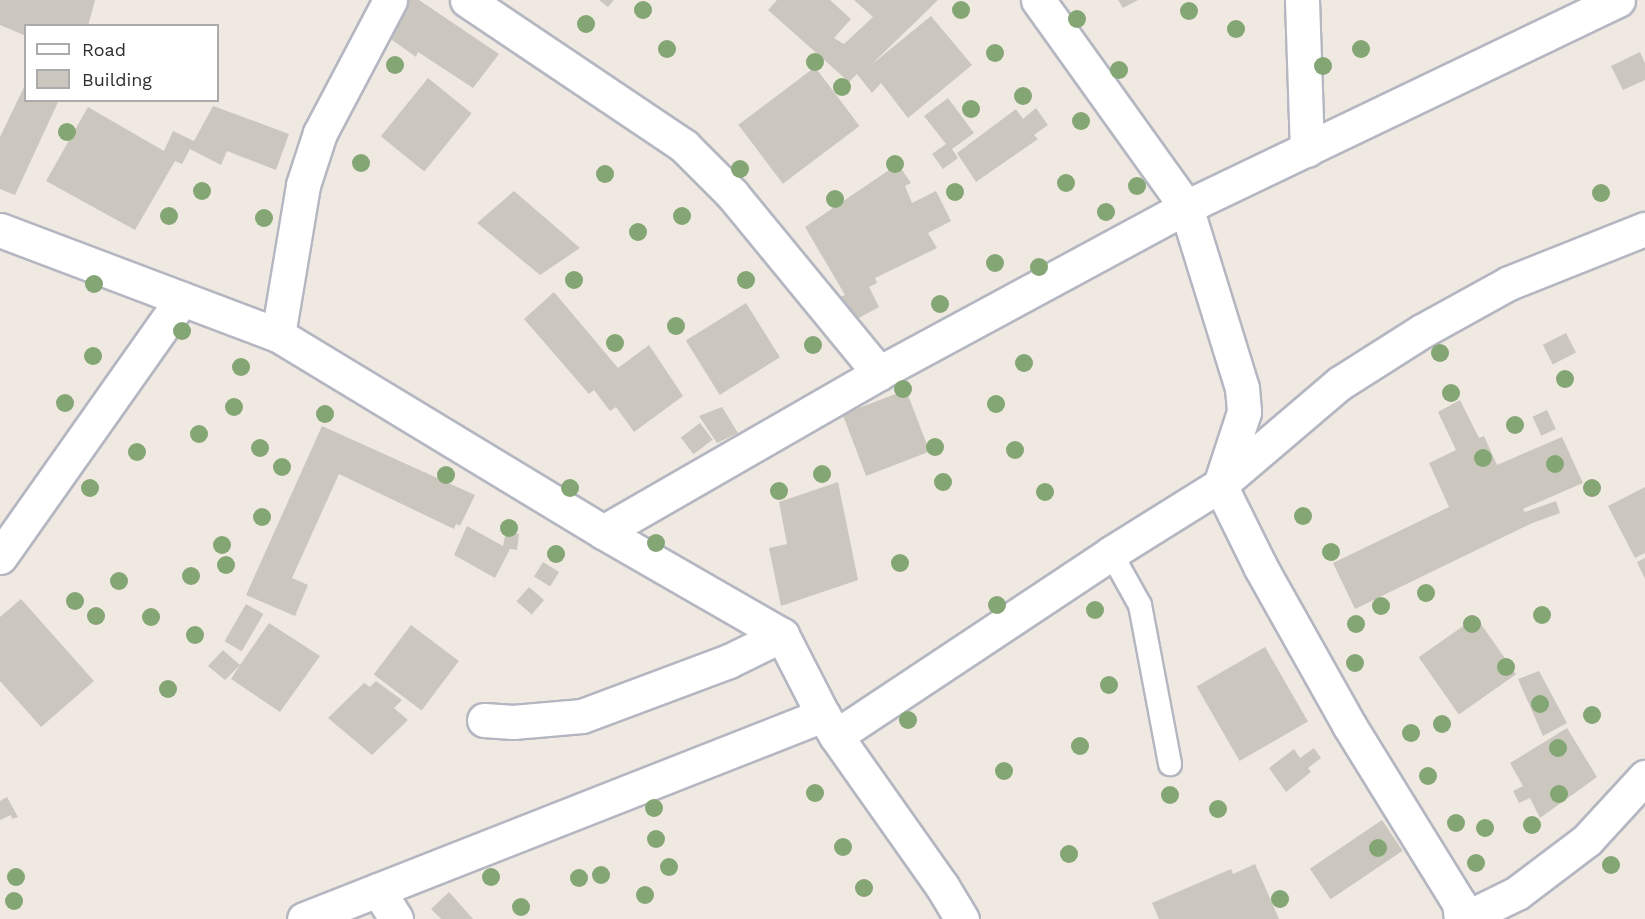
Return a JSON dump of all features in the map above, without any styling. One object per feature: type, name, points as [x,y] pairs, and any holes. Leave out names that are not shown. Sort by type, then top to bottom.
[{"type":"street","points":[[278,335],[306,175],[320,133],[390,0]]},
{"type":"street","points":[[467,0],[684,146],[732,194],[879,373]]},
{"type":"street","points":[[1038,0],[1186,207],[1242,388],[1244,412],[1220,485],[1261,568],[1349,725],[1459,903],[1462,919],[1517,893],[1587,840],[1645,777]]},
{"type":"street","points":[[1302,0],[1307,150]]},
{"type":"street","points":[[603,532],[879,373],[1186,207],[1618,0]]},
{"type":"street","points":[[304,919],[829,726],[1220,485],[1340,383],[1422,331],[1509,283],[1645,229]]},
{"type":"street","points":[[0,230],[278,335],[603,532],[782,635],[829,726],[942,886],[962,919]]},
{"type":"street","points":[[0,557],[182,298]]},
{"type":"street","points":[[484,720],[513,722],[582,716],[729,661],[782,635]]},
{"type":"street","points":[[378,890],[396,919]]},
{"type":"lane","points":[[1111,553],[1140,605],[1170,764]]},
{"type":"building","points":[[0,0],[95,0],[89,24],[24,24],[24,35],[0,25]]},
{"type":"building","points":[[399,0],[419,0],[499,54],[473,88],[418,52],[416,57],[381,32]]},
{"type":"building","points":[[599,0],[614,0],[608,7]]},
{"type":"building","points":[[777,0],[830,0],[851,19],[834,38],[844,44],[873,17],[854,0],[938,0],[871,65],[931,16],[972,65],[908,118],[881,83],[872,93],[857,74],[849,82],[768,10]]},
{"type":"building","points":[[1118,0],[1138,0],[1123,8]]},
{"type":"building","points":[[1640,52],[1645,63],[1645,80],[1623,90],[1611,66]]},
{"type":"building","points":[[815,67],[860,126],[783,184],[738,125]]},
{"type":"building","points":[[428,78],[472,113],[424,172],[381,136]]},
{"type":"building","points":[[24,87],[24,102],[58,102],[15,195],[0,189],[0,137]]},
{"type":"building","points":[[948,98],[974,133],[952,149],[958,158],[943,169],[932,154],[946,144],[924,116]]},
{"type":"building","points":[[213,106],[289,134],[276,170],[227,151],[221,165],[190,149],[182,164],[175,161],[135,230],[46,181],[88,107],[164,151],[173,131],[194,141]]},
{"type":"building","points":[[1036,108],[1048,125],[1034,135],[1038,139],[976,182],[957,153],[1016,109],[1023,119]]},
{"type":"building","points":[[898,164],[911,183],[905,186],[912,203],[936,191],[951,221],[928,233],[937,248],[875,278],[877,283],[869,287],[879,307],[855,320],[840,297],[845,295],[805,227]]},
{"type":"building","points":[[514,191],[580,248],[540,275],[477,223]]},
{"type":"building","points":[[554,292],[618,368],[649,345],[683,396],[634,432],[616,407],[610,411],[594,390],[589,394],[524,319]]},
{"type":"building","points":[[746,303],[780,357],[720,395],[686,341]]},
{"type":"building","points":[[1566,333],[1576,353],[1553,364],[1543,345]]},
{"type":"building","points":[[906,390],[930,452],[866,476],[843,414]]},
{"type":"building","points":[[1460,400],[1479,438],[1484,436],[1497,465],[1562,437],[1583,483],[1523,509],[1525,512],[1556,501],[1560,513],[1530,524],[1355,609],[1333,563],[1449,507],[1429,463],[1456,450],[1438,412]]},
{"type":"building","points":[[722,407],[738,433],[717,443],[699,416]]},
{"type":"building","points":[[1547,410],[1556,429],[1541,436],[1532,417]]},
{"type":"building","points":[[700,423],[713,440],[693,454],[681,437]]},
{"type":"building","points":[[322,426],[475,495],[460,526],[456,524],[454,529],[339,474],[292,578],[308,585],[295,616],[246,595]]},
{"type":"building","points":[[838,482],[858,580],[781,606],[769,548],[787,544],[779,502]]},
{"type":"building","points":[[1645,487],[1645,553],[1635,558],[1608,506]]},
{"type":"building","points":[[467,526],[503,546],[506,531],[519,534],[517,550],[510,549],[495,578],[454,555]]},
{"type":"building","points":[[1645,558],[1645,579],[1637,562]]},
{"type":"building","points":[[543,562],[559,572],[550,586],[534,576]]},
{"type":"building","points":[[529,587],[544,600],[532,614],[517,601]]},
{"type":"building","points":[[21,599],[94,681],[41,727],[0,681],[0,617]]},
{"type":"building","points":[[246,604],[263,614],[242,651],[224,641]]},
{"type":"building","points":[[1476,617],[1516,674],[1459,714],[1419,657]]},
{"type":"building","points":[[269,623],[320,656],[280,712],[231,679]]},
{"type":"building","points":[[411,625],[459,661],[422,711],[374,675]]},
{"type":"building","points":[[1265,647],[1308,721],[1240,761],[1197,686]]},
{"type":"building","points":[[223,650],[240,665],[225,680],[208,666]]},
{"type":"building","points":[[1539,671],[1567,723],[1543,736],[1518,679]]},
{"type":"building","points":[[376,681],[402,700],[394,708],[408,720],[372,755],[328,718],[364,683],[370,687]]},
{"type":"building","points":[[1567,728],[1597,777],[1540,818],[1530,798],[1519,803],[1513,791],[1523,786],[1510,763]]},
{"type":"building","points":[[1314,748],[1321,758],[1308,768],[1311,772],[1286,792],[1269,768],[1294,749],[1300,758]]},
{"type":"building","points":[[7,797],[18,817],[12,819],[11,815],[0,820],[0,801]]},
{"type":"building","points":[[1382,820],[1403,851],[1331,899],[1310,869]]},
{"type":"building","points":[[1255,864],[1279,919],[1159,919],[1152,903],[1231,869],[1233,874]]},
{"type":"building","points":[[449,892],[473,919],[441,919],[431,909]]}]
